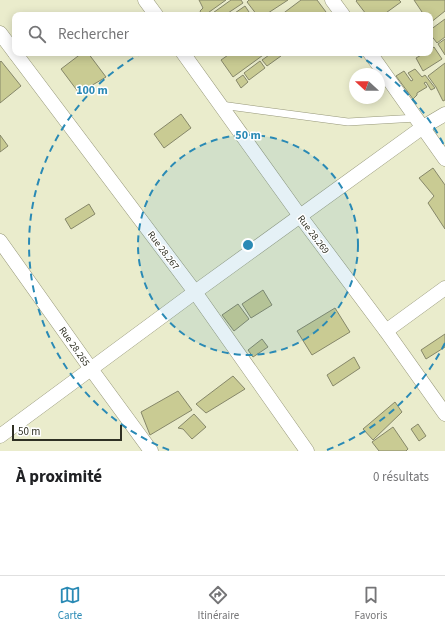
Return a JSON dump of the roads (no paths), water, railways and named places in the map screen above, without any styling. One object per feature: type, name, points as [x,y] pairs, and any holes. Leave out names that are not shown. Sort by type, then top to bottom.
[{"type":"street","points":[[145,0],[154,12]]},
{"type":"street","points":[[332,0],[341,12]]},
{"type":"street","name":"Rue 28.267","points":[[0,33],[12,49]]},
{"type":"street","name":"Rue 28.267","points":[[17,56],[196,292],[307,451]]},
{"type":"street","name":"Rue 28.269","points":[[185,56],[445,414]]},
{"type":"street","points":[[372,56],[445,159]]},
{"type":"street","points":[[0,436],[300,216],[420,123],[445,114]]},
{"type":"street","name":"Rue 28.265","points":[[0,241],[151,451]]},
{"type":"street","points":[[386,331],[445,288]]},
{"type":"lane","points":[[221,105],[348,122],[420,123]]}]
